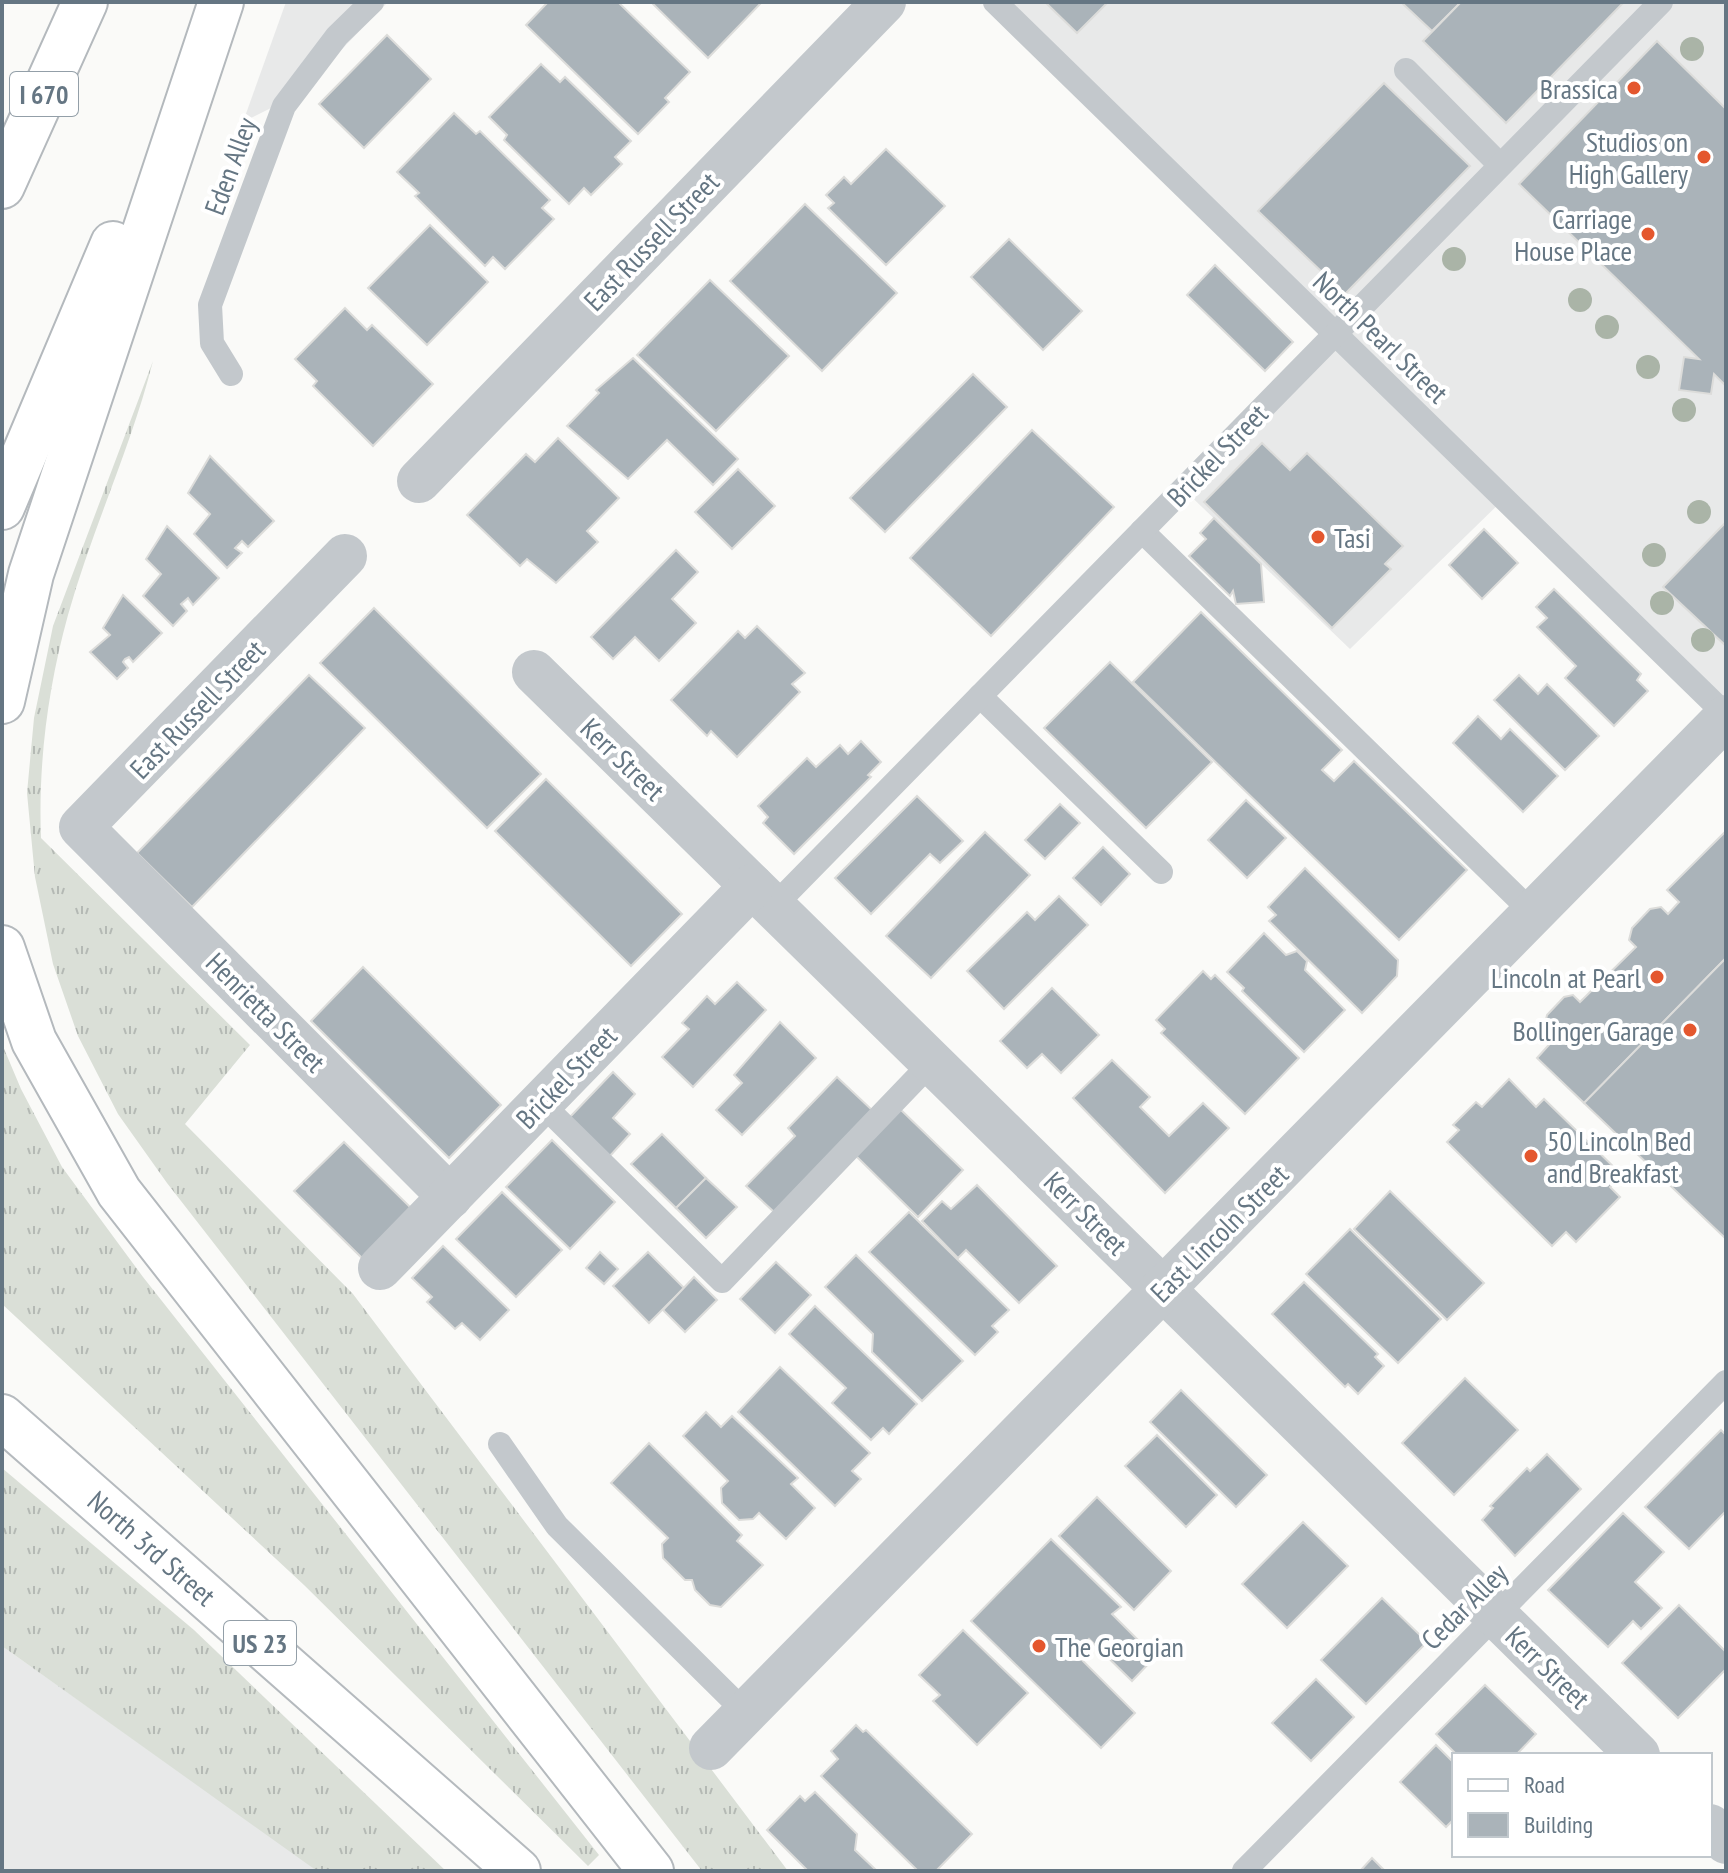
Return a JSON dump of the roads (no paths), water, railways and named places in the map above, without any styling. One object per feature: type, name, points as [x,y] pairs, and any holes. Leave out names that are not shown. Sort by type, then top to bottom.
[{"type":"main road","name":"I 670","points":[[2,186],[85,2]]},
{"type":"main road","points":[[2,507],[215,2]]},
{"type":"main road","points":[[2,701],[31,574],[221,2]]},
{"type":"main road","points":[[2,948],[34,1041],[119,1192],[651,1871]]},
{"type":"main road","name":"North 3rd Street","points":[[2,1417],[518,1871]]},
{"type":"street","name":"East Russell Street","points":[[419,481],[884,2]]},
{"type":"street","name":"East Russell Street","points":[[81,827],[345,556]]},
{"type":"street","name":"Kerr Street","points":[[534,672],[1636,1753]]},
{"type":"street","name":"East Lincoln Street","points":[[711,1748],[1726,716]]},
{"type":"street","name":"Henrietta Street","points":[[81,827],[450,1197]]},
{"type":"street","name":"Brickel Street","points":[[380,1268],[541,1103],[762,897]]},
{"type":"lane","name":"Eden Alley","points":[[231,374],[212,343],[210,305],[284,106],[337,36],[372,2]]},
{"type":"lane","name":"North Pearl Street","points":[[995,2],[1726,716]]},
{"type":"lane","name":"Brickel Street","points":[[762,897],[980,696],[1661,2]]},
{"type":"lane","points":[[1406,70],[1500,165]]},
{"type":"lane","points":[[1142,531],[1533,913]]},
{"type":"lane","points":[[980,696],[1161,872]]},
{"type":"lane","points":[[541,1103],[722,1281],[932,1062]]},
{"type":"lane","name":"Cedar Alley","points":[[1244,1871],[1726,1382]]},
{"type":"lane","points":[[500,1444],[557,1526],[745,1712]]},
{"type":"place","name":"Brassica","points":[[1634,88]]},
{"type":"place","name":"Studios on High Gallery","points":[[1704,157]]},
{"type":"place","name":"Carriage House Place","points":[[1648,234]]},
{"type":"place","name":"Tasi","points":[[1318,537]]},
{"type":"place","name":"Lincoln at Pearl","points":[[1657,977]]},
{"type":"place","name":"Bollinger Garage","points":[[1690,1030]]},
{"type":"place","name":"50 Lincoln Bed and Breakfast","points":[[1531,1156]]},
{"type":"place","name":"The Georgian","points":[[1039,1646]]}]
